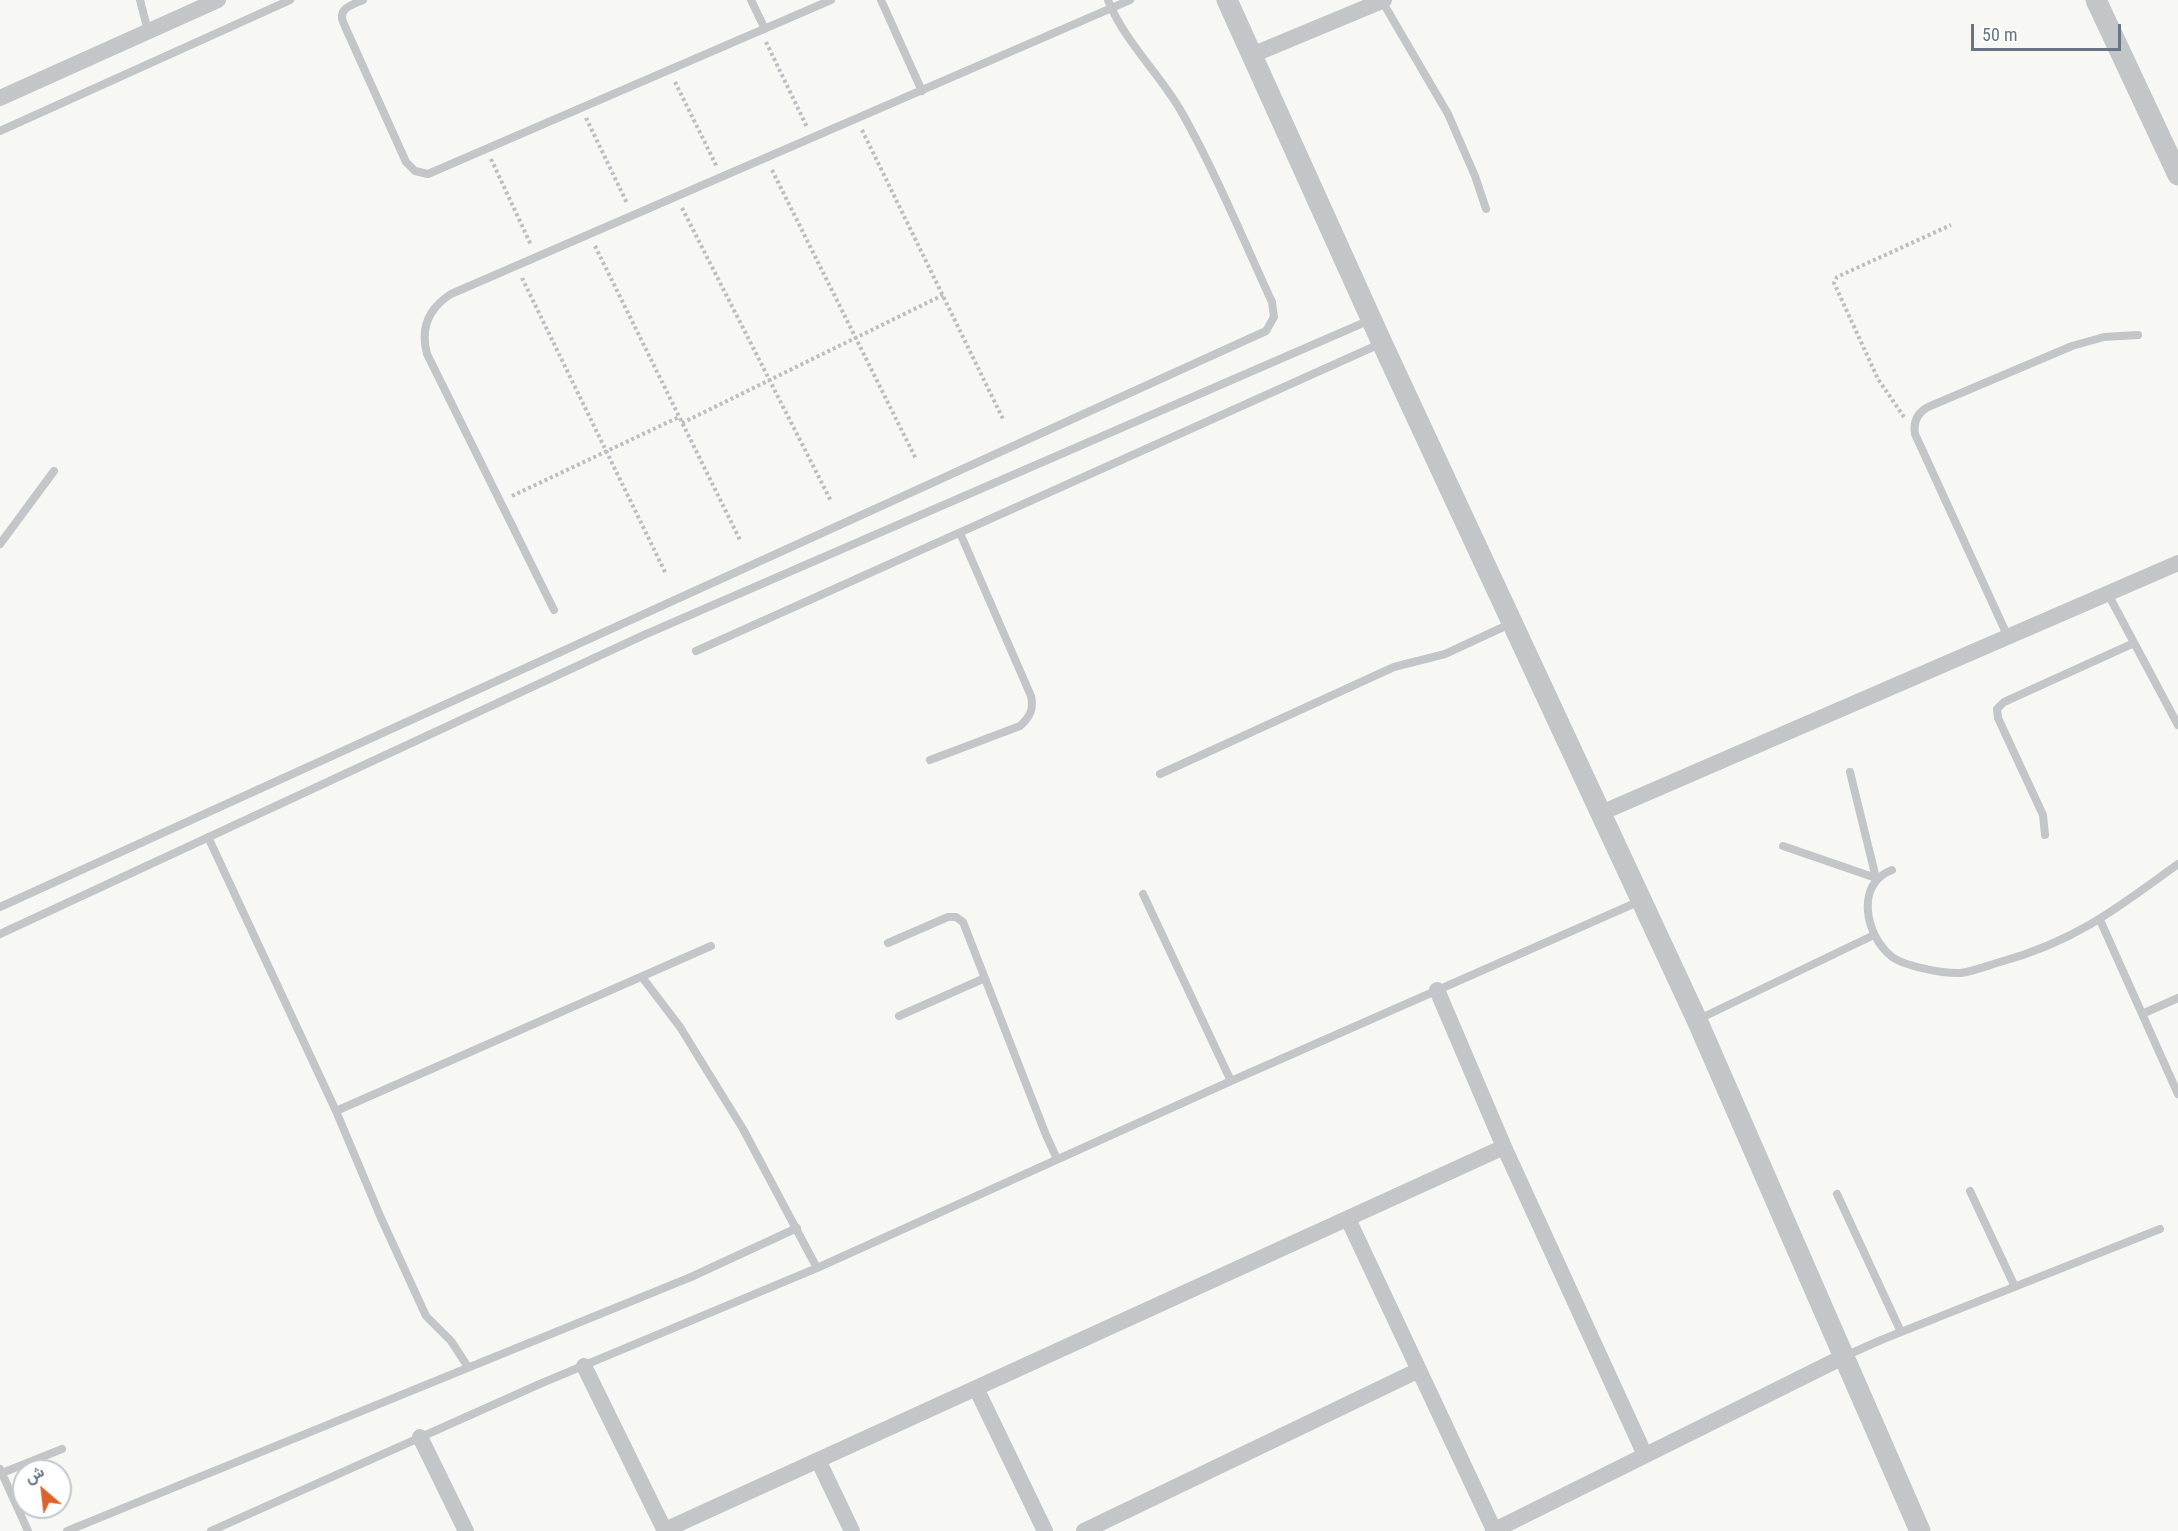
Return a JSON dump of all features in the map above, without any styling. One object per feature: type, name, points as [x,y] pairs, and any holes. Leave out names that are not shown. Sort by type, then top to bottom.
[{"type":"street","points":[[0,98],[218,0]]},
{"type":"street","points":[[1227,0],[1371,320],[1697,1020],[1920,1531]]},
{"type":"street","points":[[2096,0],[2178,175]]},
{"type":"street","points":[[1252,55],[1383,1]]},
{"type":"street","points":[[1601,813],[2178,563]]},
{"type":"street","points":[[1437,990],[1504,1147],[1646,1455]]},
{"type":"street","points":[[584,1366],[665,1530],[1504,1147]]},
{"type":"street","points":[[1348,1219],[1494,1531],[1843,1357]]},
{"type":"street","points":[[1084,1531],[1419,1370]]},
{"type":"street","points":[[976,1388],[1045,1531]]},
{"type":"street","points":[[420,1437],[466,1531]]},
{"type":"street","points":[[818,1460],[852,1531]]},
{"type":"lane","points":[[140,0],[148,31]]},
{"type":"lane","points":[[0,131],[290,0]]},
{"type":"lane","points":[[363,0],[344,10],[341,18],[410,167],[422,173],[435,173],[831,0]]},
{"type":"lane","points":[[751,0],[763,30]]},
{"type":"lane","points":[[881,0],[922,91]]},
{"type":"lane","points":[[554,610],[430,362],[424,345],[424,335],[429,316],[442,299],[922,91],[1110,4],[1130,0]]},
{"type":"lane","points":[[1383,1],[1448,114],[1475,176],[1486,209]]},
{"type":"lane","points":[[0,907],[1266,331],[1274,317],[1272,302],[1191,129],[1169,92],[1127,36],[1110,4]]},
{"type":"lane","points":[[0,934],[644,635],[1371,320]]},
{"type":"lane","points":[[2008,637],[1914,429],[1919,414],[1928,407],[2072,346],[2104,337],[2138,335]]},
{"type":"lane","points":[[696,651],[1382,343]]},
{"type":"lane","points":[[0,544],[54,471]]},
{"type":"lane","points":[[930,760],[1020,726],[1027,720],[1033,704],[960,533]]},
{"type":"lane","points":[[2108,594],[2178,725]]},
{"type":"lane","points":[[1160,774],[1394,667],[1445,654],[1512,623]]},
{"type":"lane","points":[[2044,835],[2043,815],[1998,718],[1997,709],[2004,702],[2134,643]]},
{"type":"lane","points":[[1850,771],[1876,878]]},
{"type":"lane","points":[[208,837],[336,1111],[381,1218],[426,1316],[451,1341],[468,1367]]},
{"type":"lane","points":[[1783,846],[1876,878]]},
{"type":"lane","points":[[1892,870],[1876,878],[1868,895],[1868,912],[1874,935],[1889,955],[1896,960],[1960,973],[2045,948],[2100,920],[2178,864]]},
{"type":"lane","points":[[1143,894],[1231,1081]]},
{"type":"lane","points":[[211,1531],[584,1366],[817,1269],[1231,1081],[1642,900]]},
{"type":"lane","points":[[888,943],[948,916],[956,917],[965,926],[1057,1159]]},
{"type":"lane","points":[[2100,920],[2178,1094]]},
{"type":"lane","points":[[1697,1020],[1874,935]]},
{"type":"lane","points":[[336,1111],[711,946]]},
{"type":"lane","points":[[642,977],[680,1027],[743,1129],[817,1269]]},
{"type":"lane","points":[[899,1016],[985,978]]},
{"type":"lane","points":[[2142,1014],[2178,998]]},
{"type":"lane","points":[[1970,1191],[2015,1287]]},
{"type":"lane","points":[[1836,1194],[1901,1332]]},
{"type":"lane","points":[[67,1531],[691,1277],[797,1228]]},
{"type":"lane","points":[[1843,1357],[2160,1229]]},
{"type":"lane","points":[[28,1531],[1,1471],[62,1449]]},
{"type":"path","points":[[763,30],[813,138]]},
{"type":"path","points":[[669,71],[723,177]]},
{"type":"path","points":[[582,109],[633,216]]},
{"type":"path","points":[[856,119],[1004,421]]},
{"type":"path","points":[[487,150],[537,257]]},
{"type":"path","points":[[766,158],[916,459]]},
{"type":"path","points":[[676,197],[831,501]]},
{"type":"path","points":[[1914,429],[1897,409],[1878,379],[1834,283],[1837,277],[1951,225]]},
{"type":"path","points":[[590,234],[740,540]]},
{"type":"path","points":[[516,266],[666,574]]},
{"type":"path","points":[[682,423],[943,296]]},
{"type":"path","points":[[500,501],[680,417]]}]
